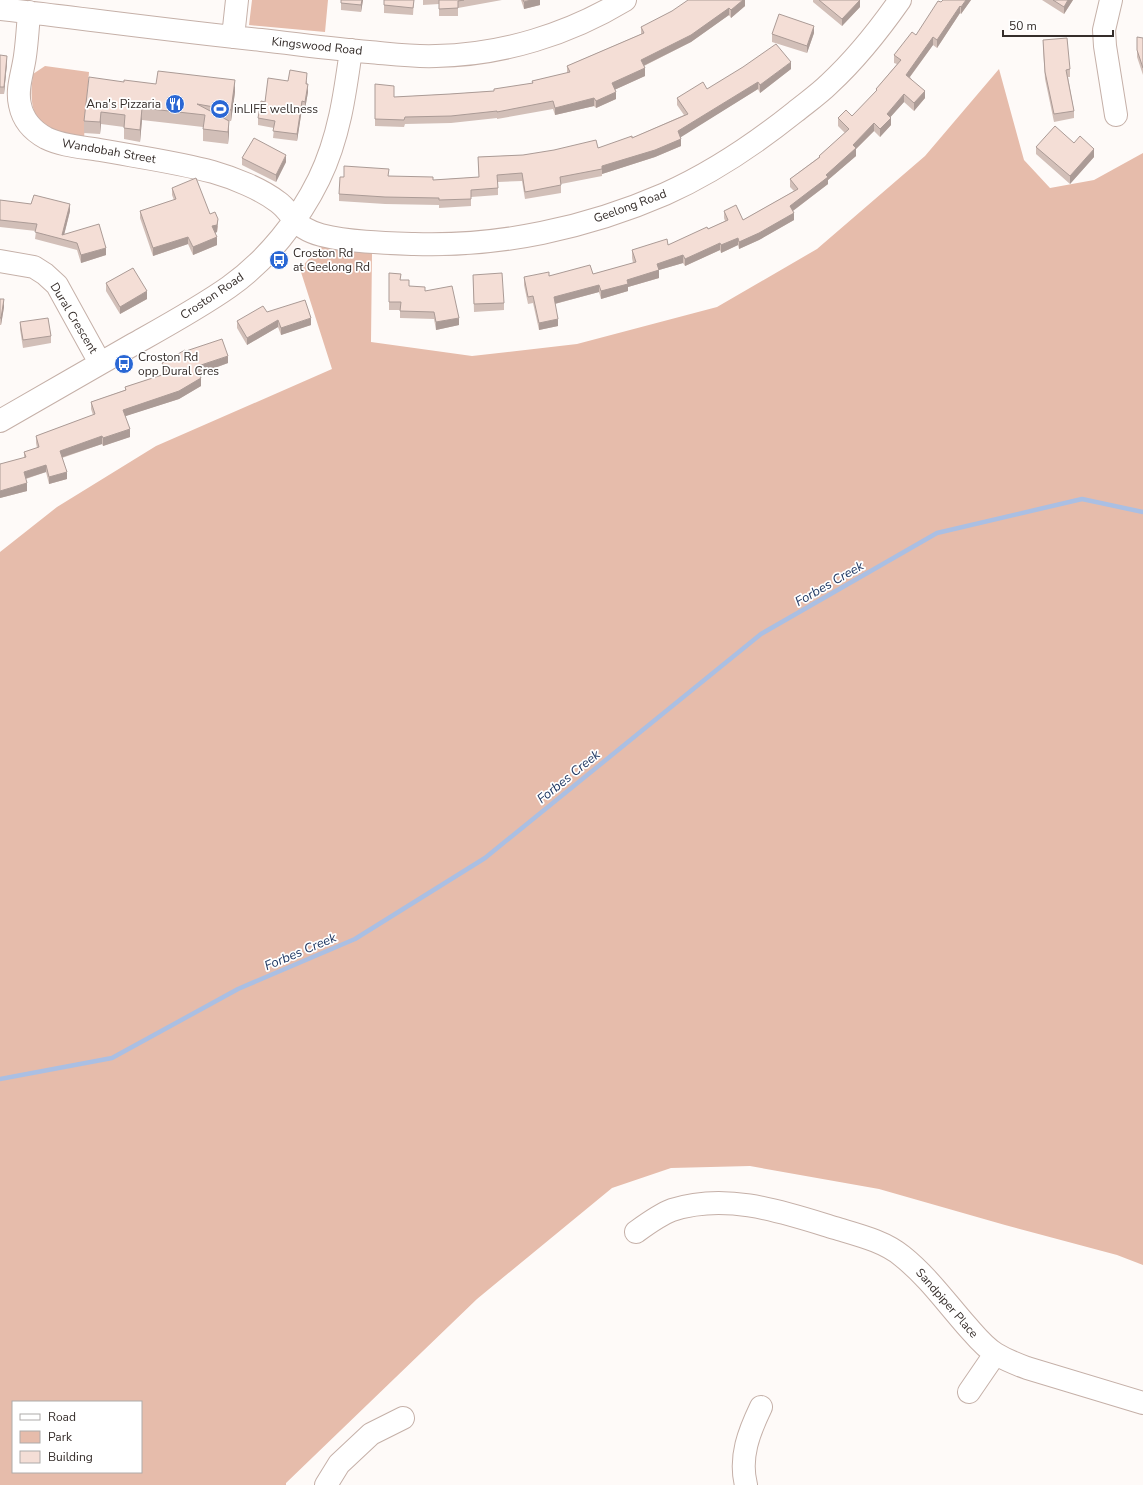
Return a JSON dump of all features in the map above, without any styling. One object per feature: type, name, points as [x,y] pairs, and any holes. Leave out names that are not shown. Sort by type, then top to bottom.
[{"type":"street","points":[[233,37],[237,0]]},
{"type":"street","name":"Kingswood Road","points":[[0,9],[351,50],[415,56],[437,56],[499,49],[538,39],[578,24],[625,0]]},
{"type":"street","name":"Geelong Road","points":[[294,220],[313,232],[335,238],[391,243],[440,244],[502,240],[536,234],[576,225],[637,205],[666,194],[697,178],[768,134],[828,85],[868,43],[900,0]]},
{"type":"street","points":[[1111,0],[1104,30],[1105,46],[1116,115]]},
{"type":"street","name":"Wandobah Street","points":[[29,12],[25,59],[19,90],[19,102],[24,116],[31,128],[48,139],[57,142],[214,172],[232,178],[278,202],[294,220]]},
{"type":"street","name":"Croston Road","points":[[0,421],[228,287],[245,274],[278,242],[308,201],[320,178],[335,137],[342,112],[351,50]]},
{"type":"street","name":"Dural Crescent","points":[[0,261],[34,267],[45,274],[57,285],[100,363]]},
{"type":"street","name":"Sandpiper Place","points":[[636,1232],[671,1210],[692,1205],[740,1204],[763,1207],[786,1213],[870,1239],[901,1254],[910,1262],[925,1276],[981,1341],[995,1354],[1027,1368],[1143,1403]]},
{"type":"street","points":[[969,1392],[995,1354]]},
{"type":"street","points":[[746,1485],[744,1457],[749,1431],[761,1407]]},
{"type":"street","points":[[326,1485],[339,1464],[370,1434],[403,1418]]},
{"type":"green space","points":[[252,0],[328,0],[325,32],[249,25]]},
{"type":"green space","points":[[45,66],[89,72],[84,138],[62,134],[49,129],[37,117],[32,101],[33,74]]},
{"type":"green space","points":[[999,69],[1024,160],[1050,188],[1094,180],[1143,153],[1143,1265],[1117,1255],[879,1189],[750,1166],[671,1168],[612,1188],[477,1299],[286,1483],[286,1485],[0,1485],[0,552],[57,507],[156,446],[332,369],[300,269],[320,246],[372,253],[371,342],[472,356],[577,344],[717,307],[817,249],[925,156]]},
{"type":"building","points":[[341,0],[362,0],[361,5],[341,3]]},
{"type":"building","points":[[384,0],[414,0],[413,8],[384,5]]},
{"type":"building","points":[[439,0],[464,0],[458,1],[458,8],[439,9]]},
{"type":"building","points":[[688,0],[743,0],[731,10],[729,8],[691,35],[641,60],[645,68],[612,83],[616,92],[596,101],[594,98],[555,108],[553,101],[497,112],[451,116],[405,117],[404,120],[375,119],[375,84],[394,86],[394,97],[494,91],[494,89],[533,83],[532,81],[570,72],[567,66],[644,33],[641,27],[672,11]]},
{"type":"building","points":[[819,0],[860,0],[842,19]]},
{"type":"building","points":[[943,0],[966,0],[961,7],[960,6],[937,40],[933,37],[906,75],[925,91],[914,103],[904,94],[887,114],[891,118],[880,129],[874,123],[853,145],[856,148],[826,175],[828,177],[790,206],[794,213],[759,233],[739,242],[738,238],[721,245],[720,243],[685,259],[683,255],[657,264],[659,270],[627,280],[628,284],[601,291],[599,285],[554,297],[558,319],[539,323],[533,296],[528,297],[524,277],[549,272],[549,276],[590,265],[593,274],[636,262],[632,250],[667,239],[668,245],[707,227],[708,229],[728,220],[724,211],[736,205],[743,220],[798,189],[790,179],[820,157],[819,156],[849,129],[838,118],[846,110],[852,116],[877,90],[876,89],[901,60],[894,55],[912,32],[916,35],[938,1],[941,2]]},
{"type":"building","points":[[1053,0],[1068,0],[1064,7]]},
{"type":"building","points":[[779,14],[814,26],[807,46],[772,34]]},
{"type":"building","points":[[1137,37],[1143,38],[1143,68],[1137,50]]},
{"type":"building","points":[[1067,38],[1070,69],[1066,70],[1074,111],[1054,114],[1045,72],[1043,40]]},
{"type":"building","points":[[776,44],[791,62],[760,85],[758,82],[678,131],[681,139],[655,150],[602,166],[602,169],[560,177],[561,185],[525,192],[522,173],[497,175],[498,188],[471,190],[471,199],[439,200],[439,198],[339,194],[340,177],[344,177],[344,166],[389,169],[388,176],[433,177],[433,180],[479,177],[478,157],[523,155],[554,150],[596,140],[598,148],[632,136],[632,138],[688,114],[677,98],[703,82],[707,89],[743,67]]},
{"type":"building","points":[[0,55],[7,56],[4,87],[0,87]]},
{"type":"building","points":[[290,70],[307,73],[306,84],[308,84],[305,102],[302,101],[297,134],[273,131],[275,121],[258,118],[261,101],[265,102],[268,78],[288,81]]},
{"type":"building","points":[[158,71],[235,80],[231,110],[197,104],[229,121],[228,132],[203,129],[205,115],[142,108],[140,130],[124,128],[125,115],[101,112],[100,122],[84,121],[89,77],[124,82],[124,80],[156,84]]},
{"type":"building","points":[[1055,126],[1074,143],[1080,136],[1094,149],[1070,176],[1036,147]]},
{"type":"building","points":[[254,138],[286,155],[276,175],[242,158]]},
{"type":"building","points":[[196,178],[210,214],[215,212],[218,219],[217,225],[212,226],[217,237],[193,247],[188,237],[153,248],[140,211],[176,199],[172,188]]},
{"type":"building","points":[[34,195],[70,204],[62,235],[99,224],[106,248],[81,255],[77,243],[35,232],[37,224],[0,220],[0,200],[31,204]]},
{"type":"building","points":[[133,268],[147,291],[120,307],[106,283]]},
{"type":"building","points":[[389,273],[401,274],[400,280],[409,280],[409,286],[425,287],[425,291],[452,286],[459,318],[436,322],[434,312],[400,311],[401,302],[389,302]]},
{"type":"building","points":[[502,273],[504,303],[474,304],[473,275]]},
{"type":"building","points":[[0,299],[4,299],[1,318],[0,318]]},
{"type":"building","points":[[305,300],[311,318],[281,328],[278,320],[247,338],[237,321],[263,306],[267,312]]},
{"type":"building","points":[[48,318],[51,336],[23,340],[20,322]]},
{"type":"building","points":[[222,339],[228,356],[195,367],[201,378],[179,391],[123,410],[130,429],[103,438],[102,436],[60,451],[67,472],[49,477],[46,465],[24,472],[27,483],[0,491],[0,464],[26,457],[24,452],[39,447],[36,436],[95,414],[91,402],[126,390],[125,387],[168,373],[162,363],[185,350],[186,351]]},
{"type":"waterway","name":"Forbes Creek","points":[[0,1079],[112,1058],[238,989],[355,939],[485,858],[761,634],[937,533],[1082,499],[1143,512]]},
{"type":"place","name":"Ana's Pizzaria","points":[[175,104]]},
{"type":"place","name":"inLIFE wellness","points":[[220,109]]},
{"type":"place","name":"Croston Rd at Geelong Rd","points":[[279,260]]},
{"type":"place","name":"Croston Rd opp Dural Cres","points":[[124,364]]}]
